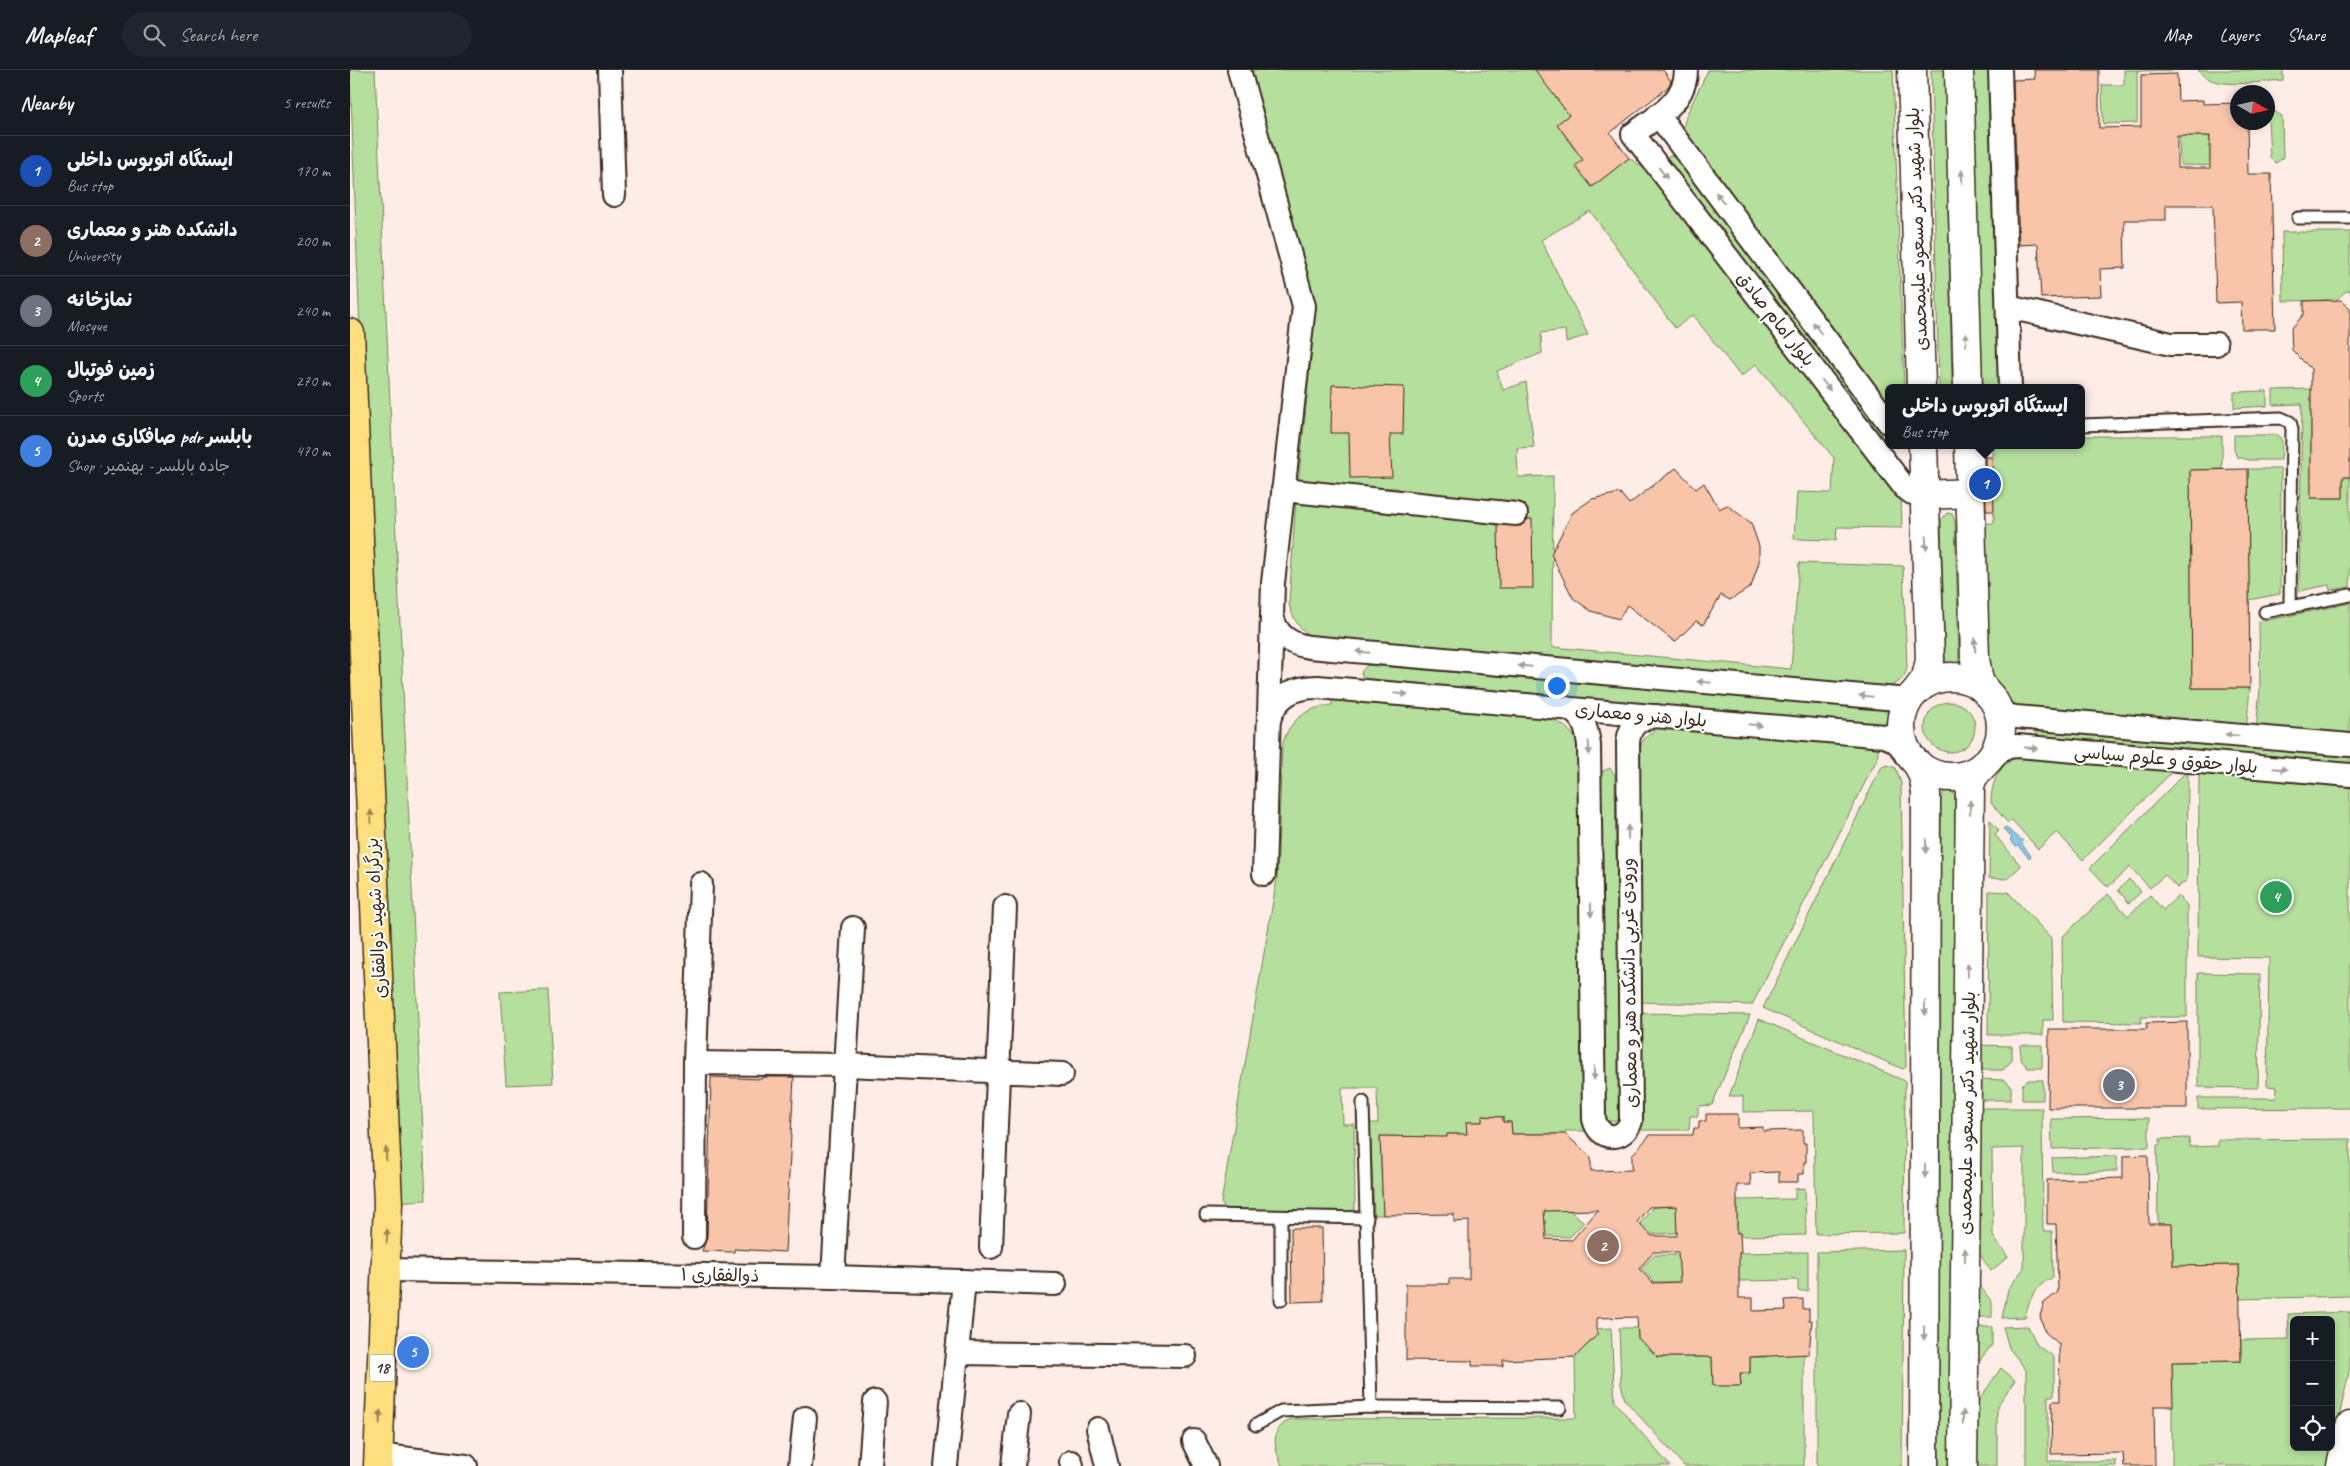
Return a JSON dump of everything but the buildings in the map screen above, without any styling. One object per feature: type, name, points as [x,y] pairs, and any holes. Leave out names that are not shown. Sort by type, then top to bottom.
[{"type":"highway","name":"بزرگراه شهید ذوالفقاری","points":[[350,333],[388,1203],[386,1270]]},
{"type":"highway","name":"18","points":[[378,1460],[386,1270]]},
{"type":"main road","name":"بلوار شهید دکتر مسعود علیمحمدی","points":[[1912,70],[1922,384]]},
{"type":"main road","points":[[1959,70],[1968,384]]},
{"type":"main road","points":[[1923,449],[1930,660],[1926,678],[1905,708],[1901,724],[1903,741],[1924,779],[1926,794],[1924,1466]]},
{"type":"main road","points":[[1914,759],[1936,774],[1953,776],[1968,773],[1984,763],[1996,748],[2000,732],[1999,716],[1979,681],[1975,659],[1969,449]]},
{"type":"main road","points":[[1925,494],[1971,493]]},
{"type":"main road","points":[[1915,692],[1936,679],[1952,677],[1973,682],[1989,696]]},
{"type":"main road","name":"بلوار شهید دکتر مسعود علیمحمدی","points":[[1963,1466],[1970,786],[1973,777],[1984,763]]},
{"type":"main road","points":[[2341,1466],[2350,1426]]},
{"type":"street","points":[[610,70],[614,195]]},
{"type":"street","points":[[1239,70],[1304,306],[1271,610],[1264,874]]},
{"type":"street","points":[[1658,115],[1679,96],[1684,86],[1686,70]]},
{"type":"street","points":[[2000,70],[2010,384]]},
{"type":"street","name":"بلوار امام صادق","points":[[1885,418],[1658,115],[1633,134],[1906,488],[1912,493],[1925,494]]},
{"type":"street","points":[[2008,308],[2171,344],[2216,344]]},
{"type":"street","points":[[1283,490],[1516,514]]},
{"type":"street","points":[[1271,610],[1275,627],[1284,637],[1295,644],[1309,647],[1897,699],[1906,698],[1915,692]]},
{"type":"street","name":"بلوار هنر و معماری","points":[[1268,729],[1272,713],[1278,702],[1293,690],[1305,687],[1884,736],[1894,740],[1914,759]]},
{"type":"street","name":"بلوار حقوق و علوم سیاسی","points":[[1989,696],[2006,714],[2016,717],[2350,746]]},
{"type":"street","name":"ورودی غربی دانشکده هنر و معماری","points":[[1566,708],[1573,711],[1581,719],[1587,731],[1589,745],[1594,1119],[1598,1130],[1609,1137],[1626,1132],[1631,1121],[1628,742],[1630,730],[1637,722],[1656,716]]},
{"type":"street","name":"بلوار حقوق و علوم سیاسی","points":[[1984,763],[2007,747],[2018,746],[2350,775]]},
{"type":"street","points":[[694,1237],[701,884]]},
{"type":"street","points":[[991,1247],[1005,907]]},
{"type":"street","points":[[833,1277],[853,928]]},
{"type":"street","points":[[696,1063],[846,1065],[1062,1074]]},
{"type":"street","name":"ذوالفقاری ۱","points":[[386,1270],[833,1277],[1055,1284]]},
{"type":"street","points":[[946,1466],[964,1282]]},
{"type":"street","points":[[957,1353],[1186,1356]]},
{"type":"street","points":[[870,1466],[875,1402]]},
{"type":"street","points":[[1014,1466],[1019,1414]]},
{"type":"street","points":[[800,1466],[805,1418]]},
{"type":"street","points":[[1098,1429],[1107,1466]]},
{"type":"street","points":[[1194,1441],[1206,1466]]},
{"type":"street","points":[[378,1460],[466,1466]]},
{"type":"lane","points":[[2298,218],[2350,218]]},
{"type":"lane","points":[[2085,425],[2281,418],[2288,420],[2292,429],[2290,607]]},
{"type":"lane","points":[[2265,612],[2350,595]]},
{"type":"lane","points":[[1363,1102],[1371,1407]]},
{"type":"lane","points":[[1206,1215],[1367,1218]]},
{"type":"lane","points":[[1281,1217],[1281,1300]]},
{"type":"lane","points":[[1256,1425],[1281,1411],[1371,1407],[1560,1408]]},
{"type":"green space","points":[[350,70],[375,70],[426,1200],[393,1202]]},
{"type":"green space","points":[[1248,70],[1539,70],[1539,74],[1569,115],[1557,124],[1575,150],[1588,140],[1592,187],[1629,158],[1654,175],[1901,495],[1902,528],[1837,527],[1836,540],[1794,539],[1797,492],[1832,493],[1834,458],[1756,364],[1741,377],[1693,315],[1675,328],[1590,211],[1541,240],[1588,335],[1566,342],[1565,330],[1541,333],[1542,353],[1497,371],[1503,390],[1526,382],[1534,447],[1517,448],[1518,477],[1553,476],[1552,647],[1791,669],[1799,563],[1903,566],[1907,668],[1902,679],[1893,685],[1870,691],[1313,637],[1304,632],[1294,619],[1289,604],[1296,499],[1398,496],[1398,488],[1298,485],[1316,308]]},
{"type":"green space","points":[[1708,70],[1893,70],[1904,384],[1885,384],[1885,404],[1682,132],[1686,116]]},
{"type":"green space","points":[[1931,70],[1945,70],[1952,384],[1939,384]]},
{"type":"green space","points":[[1964,70],[1994,70],[2004,384],[1975,384]]},
{"type":"green space","points":[[2124,70],[2182,70],[2137,71],[2137,123],[2103,124],[2102,85],[2124,85]]},
{"type":"green space","points":[[2198,70],[2283,70],[2283,80],[2237,84],[2225,83],[2205,77]]},
{"type":"green space","points":[[2275,112],[2282,116],[2283,158],[2276,163],[2270,157],[2269,130],[2275,130]]},
{"type":"green space","points":[[2179,136],[2210,136],[2210,162],[2242,166],[2180,165]]},
{"type":"green space","points":[[1675,154],[1885,427],[1885,444],[1666,162],[1668,156]]},
{"type":"green space","points":[[2282,232],[2350,232],[2350,291],[2346,291],[2330,305],[2330,300],[2283,301]]},
{"type":"green space","points":[[2311,389],[2311,498],[2343,498],[2343,477],[2350,477],[2350,587],[2330,590],[2329,585],[2299,591],[2302,404],[2273,405],[2273,390]]},
{"type":"green space","points":[[2267,391],[2267,406],[2234,408],[2234,392]]},
{"type":"green space","points":[[2234,435],[2278,435],[2282,441],[2281,460],[2249,460],[2237,457],[2234,450]]},
{"type":"green space","points":[[2085,436],[2222,436],[2222,469],[2190,470],[2192,688],[2250,688],[2246,731],[2025,714],[1991,691],[1978,524],[1994,523],[1992,449],[2085,449]]},
{"type":"green space","points":[[2248,469],[2281,469],[2280,594],[2249,600]]},
{"type":"green space","points":[[1947,513],[1952,514],[1955,521],[1959,661],[1958,665],[1952,668],[1946,665],[1945,660],[1941,520]]},
{"type":"green space","points":[[2350,603],[2350,740],[2256,732],[2260,688],[2259,622]]},
{"type":"green space","points":[[1367,665],[1883,709],[1889,716],[1886,722],[1882,724],[1368,679],[1363,678],[1361,672]]},
{"type":"green space","points":[[1332,699],[1551,718],[1567,728],[1576,739],[1578,743],[1587,1131],[1565,1131],[1565,1134],[1512,1134],[1511,1122],[1503,1122],[1503,1117],[1483,1116],[1482,1122],[1467,1122],[1467,1134],[1447,1134],[1448,1150],[1419,1137],[1380,1136],[1383,1215],[1374,1215],[1370,1123],[1378,1123],[1377,1088],[1342,1088],[1343,1124],[1354,1124],[1355,1209],[1349,1212],[1226,1210],[1221,1203],[1277,878],[1282,747],[1288,730],[1299,717],[1314,709],[1332,705]]},
{"type":"green space","points":[[1950,702],[1959,704],[1970,713],[1975,727],[1973,736],[1964,747],[1950,752],[1941,750],[1930,741],[1925,727],[1927,718],[1936,707]]},
{"type":"green space","points":[[1660,726],[1879,741],[1877,759],[1752,1005],[1636,1002],[1637,753],[1644,739]]},
{"type":"green space","points":[[2036,729],[2350,753],[2350,768],[2036,738]]},
{"type":"green space","points":[[2020,757],[2175,769],[2083,860],[2057,832],[2038,849],[2012,820],[2008,823],[1991,803],[1991,795],[1998,774],[2007,763]]},
{"type":"green space","points":[[1888,765],[1896,768],[1901,783],[1906,1067],[1903,1069],[1763,1008],[1879,772],[1882,767]]},
{"type":"green space","points":[[1610,768],[1615,775],[1620,1115],[1617,1121],[1608,1121],[1606,1115],[1601,775],[1603,771]]},
{"type":"green space","points":[[2188,770],[2187,880],[2177,888],[2165,875],[2150,888],[2130,867],[2108,887],[2090,868]]},
{"type":"green space","points":[[2199,770],[2350,785],[2350,1108],[2198,1109],[2198,1098],[2276,1098],[2277,1087],[2267,1086],[2269,958],[2198,957]]},
{"type":"green space","points":[[1948,791],[1954,794],[1955,798],[1951,1466],[1939,1466],[1941,798],[1944,792]]},
{"type":"green space","points":[[1990,820],[1999,831],[1995,835],[2021,866],[2007,879],[1989,878]]},
{"type":"green space","points":[[2129,879],[2141,892],[2129,903],[2118,890]]},
{"type":"green space","points":[[1989,891],[2008,892],[2051,938],[2053,1020],[2043,1020],[2043,1035],[1988,1035]]},
{"type":"green space","points":[[2108,894],[2128,916],[2150,895],[2163,910],[2178,896],[2187,905],[2187,1017],[2142,1017],[2141,1023],[2063,1022],[2062,937]]},
{"type":"green space","points":[[2198,973],[2260,974],[2258,1088],[2198,1087]]},
{"type":"green space","points":[[548,990],[553,1083],[506,1085],[500,992]]},
{"type":"green space","points":[[1636,1013],[1750,1015],[1712,1105],[1698,1106],[1698,1116],[1690,1116],[1689,1130],[1636,1130]]},
{"type":"green space","points":[[1759,1019],[1905,1081],[1904,1233],[1816,1234],[1814,1111],[1743,1112],[1743,1096],[1729,1096]]},
{"type":"green space","points":[[1979,1045],[2012,1046],[2012,1060],[2003,1070],[1979,1070]]},
{"type":"green space","points":[[2020,1045],[2042,1045],[2042,1068],[2028,1068],[2021,1060]]},
{"type":"green space","points":[[1979,1079],[2005,1080],[2011,1086],[2011,1100],[1978,1100]]},
{"type":"green space","points":[[2027,1080],[2043,1080],[2043,1100],[2022,1100],[2022,1085]]},
{"type":"green space","points":[[1972,1108],[2042,1108],[2043,1231],[2052,1231],[2053,1277],[2042,1284],[2034,1294],[2028,1305],[2026,1317],[2002,1318],[2008,1289],[2024,1268],[2024,1148],[1992,1149],[1993,1236],[2008,1257],[1991,1271],[1972,1242]]},
{"type":"green space","points":[[2149,1118],[2149,1147],[2052,1149],[2051,1119]]},
{"type":"green space","points":[[2189,1138],[2190,1147],[2218,1146],[2218,1140],[2350,1139],[2350,1296],[2240,1299],[2239,1265],[2173,1266],[2172,1224],[2158,1224],[2157,1145],[2160,1145],[2160,1139]]},
{"type":"green space","points":[[2117,1156],[2117,1171],[2053,1172],[2052,1158]]},
{"type":"green space","points":[[1805,1188],[1806,1235],[1740,1236],[1740,1233],[1737,1233],[1737,1200],[1795,1199],[1795,1189]]},
{"type":"green space","points":[[1681,1206],[1677,1233],[1652,1234],[1640,1223],[1653,1207]]},
{"type":"green space","points":[[1569,1210],[1584,1222],[1570,1237],[1546,1236],[1545,1220],[1538,1219],[1538,1211]]},
{"type":"green space","points":[[1904,1250],[1902,1466],[1817,1466],[1817,1252]]},
{"type":"green space","points":[[1808,1252],[1808,1291],[1798,1291],[1798,1280],[1739,1281],[1738,1253]]},
{"type":"green space","points":[[1654,1255],[1679,1255],[1685,1282],[1655,1282],[1641,1269]]},
{"type":"green space","points":[[1971,1274],[1992,1302],[1992,1317],[1971,1317]]},
{"type":"green space","points":[[2350,1312],[2350,1368],[2335,1435],[2335,1316],[2290,1316],[2290,1451],[2331,1451],[2328,1466],[2172,1466],[2172,1362],[2241,1361],[2241,1340],[2289,1339],[2288,1314]]},
{"type":"green space","points":[[2028,1326],[2037,1345],[2054,1357],[2054,1396],[2048,1396],[2048,1461],[2116,1461],[2116,1466],[2026,1466],[2026,1370],[2009,1348],[2003,1327]]},
{"type":"green space","points":[[1971,1327],[1992,1327],[1992,1345],[1971,1371]]},
{"type":"green space","points":[[1611,1328],[1615,1402],[1670,1466],[1282,1466],[1277,1452],[1276,1434],[1284,1423],[1291,1419],[1576,1418],[1575,1357],[1597,1335],[1597,1329]]},
{"type":"green space","points":[[1619,1328],[1637,1328],[1638,1338],[1658,1357],[1712,1357],[1713,1385],[1741,1386],[1740,1373],[1750,1373],[1750,1357],[1766,1357],[1766,1345],[1804,1354],[1804,1466],[1684,1466],[1625,1400],[1621,1384]]},
{"type":"green space","points":[[2001,1368],[2015,1380],[1997,1406],[1997,1466],[1970,1466],[1970,1413]]},
{"type":"water","points":[[2005,827],[2023,841],[2021,843],[2031,856],[2029,858],[2010,840],[2012,838],[2003,829]]},
{"type":"place","name":"ایستگاه اتوبوس داخلی","points":[[1985,484]]},
{"type":"place","name":"زمین فوتبال","points":[[2276,897]]},
{"type":"place","name":"نمازخانه","points":[[2119,1085]]},
{"type":"place","name":"دانشکده هنر و معماری","points":[[1603,1246]]},
{"type":"place","name":"صافکاری مدرن pdr بابلسر","points":[[413,1352]]}]
